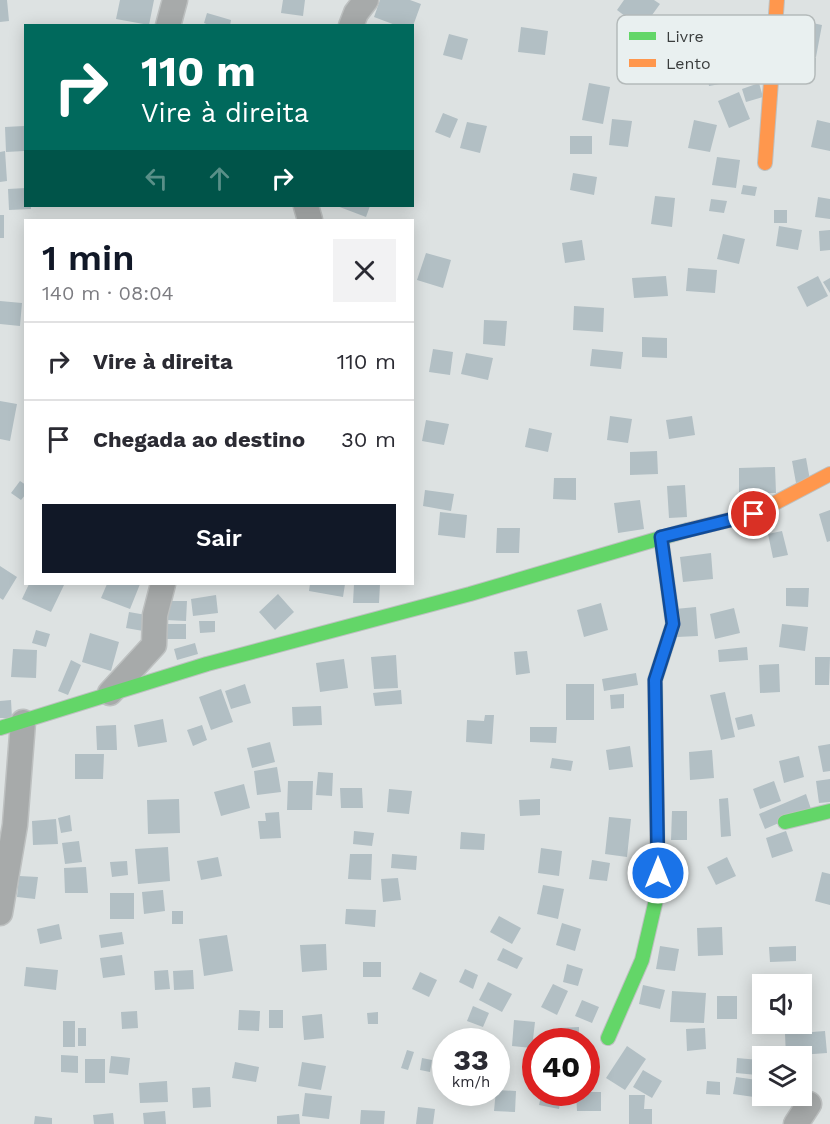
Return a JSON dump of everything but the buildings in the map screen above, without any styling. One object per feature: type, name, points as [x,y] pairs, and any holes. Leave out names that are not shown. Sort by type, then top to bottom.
[{"type":"street","points":[[169,24],[175,0]]},
{"type":"street","points":[[352,24],[356,13],[366,0]]},
{"type":"street","points":[[776,15],[777,0]]},
{"type":"street","points":[[765,163],[771,84]]},
{"type":"street","points":[[0,728],[207,664],[596,558],[661,537],[754,514],[830,474]]},
{"type":"street","points":[[608,1038],[642,960],[658,891],[655,680],[673,624],[661,537]]},
{"type":"street","points":[[110,693],[154,645],[155,615],[163,585]]},
{"type":"street","points":[[0,913],[15,825],[23,722]]},
{"type":"street","points":[[785,822],[830,811]]},
{"type":"street","points":[[796,1124],[808,1106]]},
{"type":"traffic: fast","points":[[0,728],[207,664],[470,594],[688,530]]},
{"type":"traffic: fast","points":[[608,1038],[642,960],[658,891],[655,680],[673,624],[661,537]]},
{"type":"traffic: fast","points":[[785,822],[830,811]]},
{"type":"traffic: slow","points":[[776,15],[777,0]]},
{"type":"traffic: slow","points":[[765,163],[771,84]]},
{"type":"traffic: slow","points":[[688,530],[754,514],[830,474]]},
{"type":"route","points":[[658,873],[655,680],[673,624],[661,537],[754,514]]}]
